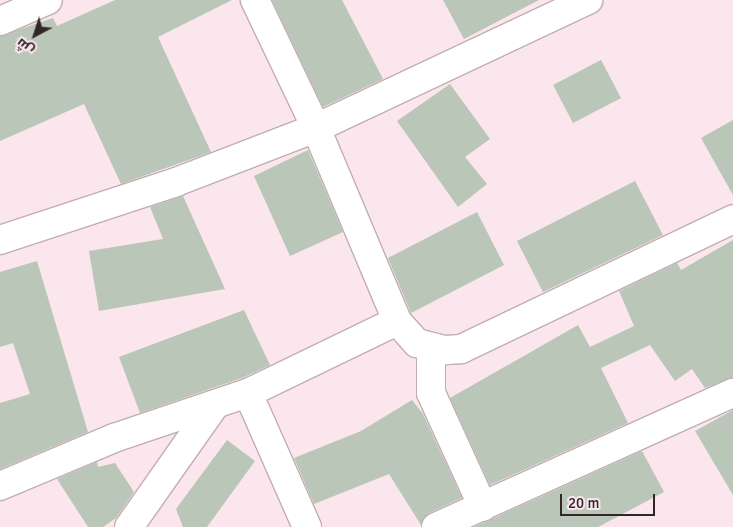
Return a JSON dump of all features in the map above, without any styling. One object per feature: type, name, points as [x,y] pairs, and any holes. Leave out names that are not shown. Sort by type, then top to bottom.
[{"type":"street","points":[[0,21],[48,0]]},
{"type":"street","points":[[255,0],[316,128],[397,321],[417,343],[446,350],[468,346],[733,219]]},
{"type":"street","points":[[0,240],[176,182],[316,128],[588,0]]},
{"type":"street","points":[[0,486],[114,438],[248,393],[397,321]]},
{"type":"street","points":[[432,348],[431,393],[483,507]]},
{"type":"street","points":[[248,393],[307,527]]},
{"type":"street","points":[[436,527],[733,393]]},
{"type":"street","points":[[129,527],[214,406]]},
{"type":"building","points":[[115,0],[232,0],[158,37],[211,152],[121,184],[84,104],[0,141],[0,36],[53,18],[57,26]]},
{"type":"building","points":[[272,0],[342,0],[383,79],[323,107]]},
{"type":"building","points":[[443,0],[539,0],[464,39]]},
{"type":"building","points":[[601,60],[621,98],[573,123],[553,85]]},
{"type":"building","points":[[450,84],[490,139],[465,157],[487,184],[458,207],[397,121]]},
{"type":"building","points":[[733,120],[733,195],[701,138]]},
{"type":"building","points":[[308,150],[343,232],[290,256],[254,176]]},
{"type":"building","points":[[635,181],[663,235],[543,292],[517,241]]},
{"type":"building","points":[[183,196],[225,289],[99,311],[89,251],[163,239],[150,207]]},
{"type":"building","points":[[477,212],[504,265],[411,313],[388,258]]},
{"type":"building","points":[[733,240],[733,378],[705,388],[692,369],[675,381],[650,345],[601,368],[628,423],[490,485],[450,398],[578,325],[590,347],[634,326],[619,291],[677,263],[681,270]]},
{"type":"building","points":[[37,261],[88,432],[0,469],[0,403],[30,394],[13,343],[0,347],[0,272]]},
{"type":"building","points":[[244,310],[270,365],[242,378],[140,413],[119,357]]},
{"type":"building","points":[[412,400],[423,414],[462,498],[429,513],[421,525],[389,474],[314,504],[294,458],[361,431]]},
{"type":"building","points":[[733,410],[733,495],[695,431]]},
{"type":"building","points":[[227,440],[255,461],[207,527],[183,527],[176,509]]},
{"type":"building","points":[[642,451],[664,492],[598,527],[474,527]]},
{"type":"building","points":[[97,462],[98,467],[115,463],[134,492],[116,518],[103,527],[88,527],[57,479]]}]
